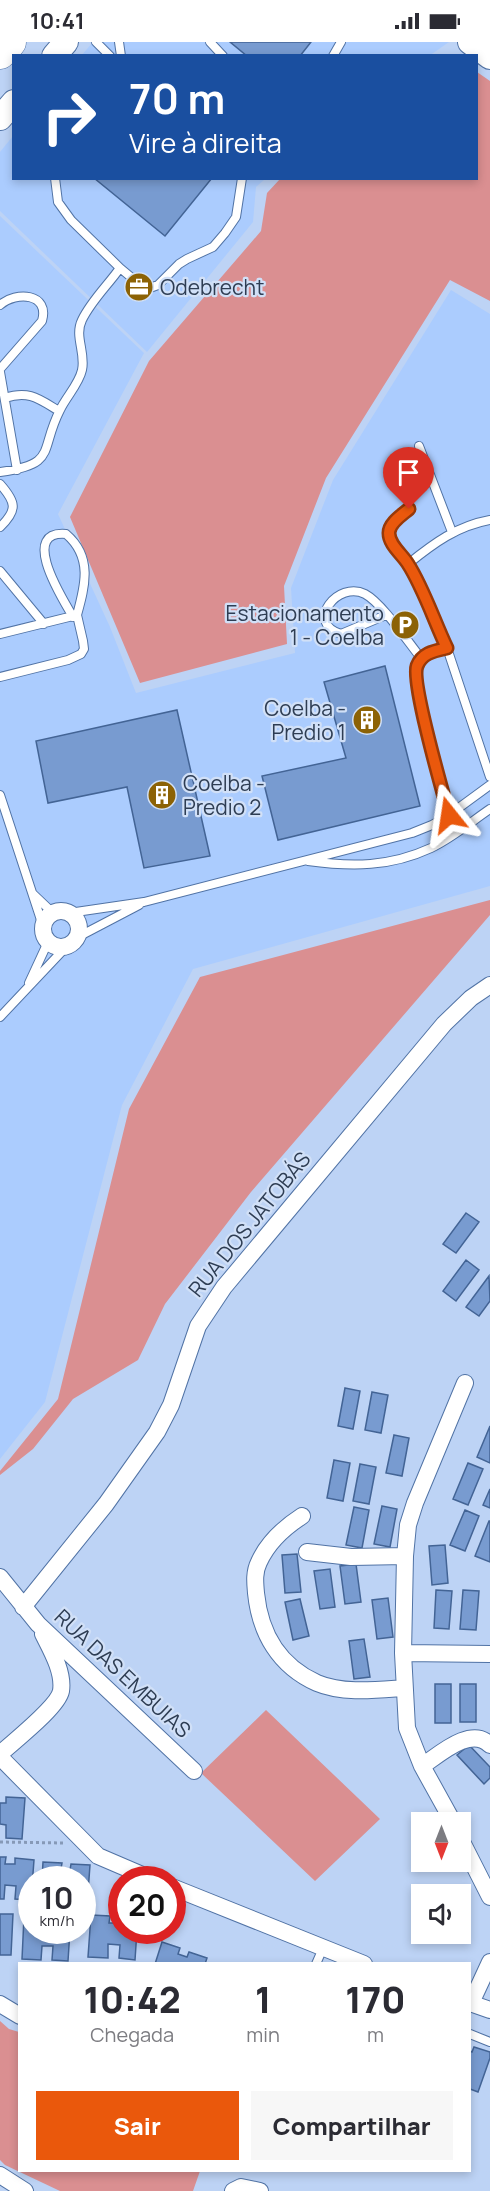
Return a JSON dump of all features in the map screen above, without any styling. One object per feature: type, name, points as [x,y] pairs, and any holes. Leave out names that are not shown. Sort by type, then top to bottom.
[{"type":"highway","points":[[0,53],[9,42]]},
{"type":"main road","points":[[56,54],[66,42]]},
{"type":"main road","points":[[470,42],[490,57]]},
{"type":"main road","points":[[0,118],[12,104]]},
{"type":"street","points":[[78,921],[79,933],[71,942],[54,945],[53,923],[78,921]]},
{"type":"street","name":"RUA DOS JATOBÁS","points":[[23,1607],[106,1504],[157,1432],[171,1405],[198,1326],[224,1287],[444,1024],[471,998],[490,985]]},
{"type":"street","points":[[447,1812],[422,1766],[407,1728],[403,1653],[405,1556],[408,1525],[414,1503],[465,1383]]},
{"type":"street","points":[[302,1516],[271,1543],[259,1562],[255,1575],[259,1616],[272,1647],[291,1667],[319,1684],[362,1690],[404,1688]]},
{"type":"street","points":[[307,1552],[351,1557],[405,1556]]},
{"type":"street","points":[[0,1577],[23,1607]]},
{"type":"street","name":"RUA DAS EMBUIAS","points":[[23,1607],[38,1624],[194,1771]]},
{"type":"street","points":[[38,1624],[58,1671],[61,1692],[57,1701],[0,1755],[99,1856],[122,1866]]},
{"type":"street","points":[[403,1653],[490,1654]]},
{"type":"street","points":[[422,1766],[465,1739],[476,1737],[486,1740],[490,1745]]},
{"type":"street","points":[[471,1860],[490,1897]]},
{"type":"street","points":[[186,1893],[323,1948],[344,1960]]},
{"type":"street","points":[[471,2001],[490,1962]]},
{"type":"street","points":[[471,2003],[490,2010]]},
{"type":"street","points":[[0,2004],[18,2015]]},
{"type":"street","points":[[0,2175],[25,2191]]},
{"type":"street","points":[[233,2191],[241,2187],[260,2191]]},
{"type":"lane","points":[[96,42],[108,54]]},
{"type":"lane","points":[[210,42],[221,54]]},
{"type":"lane","points":[[55,180],[58,201],[71,220],[120,268],[138,283],[150,288],[158,285],[178,264],[213,247],[236,218],[242,180]]},
{"type":"lane","points":[[0,472],[17,470],[42,457],[59,411],[82,371],[81,321],[120,268]]},
{"type":"lane","points":[[0,304],[13,296],[24,295],[40,304],[44,314],[42,321],[0,370],[17,470]]},
{"type":"lane","points":[[5,398],[20,394],[29,395],[59,411]]},
{"type":"lane","points":[[419,446],[452,532]]},
{"type":"lane","points":[[0,484],[13,499],[14,508],[12,514],[0,527]]},
{"type":"lane","points":[[409,509],[389,530],[393,544],[408,564],[447,648],[490,777]]},
{"type":"lane","points":[[408,564],[436,541],[452,532],[476,522],[490,520]]},
{"type":"lane","points":[[0,677],[68,660],[81,654],[84,649],[75,616],[46,566],[45,546],[48,540],[55,535],[66,534],[70,538],[81,556],[84,567],[85,586],[75,616]]},
{"type":"lane","points":[[0,571],[44,624]]},
{"type":"lane","points":[[386,615],[340,634],[329,627],[324,613],[333,600],[344,592],[356,591],[370,597],[386,615],[421,658]]},
{"type":"lane","points":[[0,634],[75,616]]},
{"type":"lane","points":[[447,648],[431,651],[421,658],[416,668],[416,679],[449,815],[456,831]]},
{"type":"lane","points":[[53,923],[412,833],[449,815],[490,785]]},
{"type":"lane","points":[[0,795],[31,891],[53,923]]},
{"type":"lane","points":[[302,860],[337,865],[393,861],[432,848],[490,809]]},
{"type":"lane","points":[[31,891],[53,923]]},
{"type":"lane","points":[[0,1017],[71,942],[144,902]]},
{"type":"lane","points":[[25,992],[53,923]]},
{"type":"lane","points":[[317,1962],[323,1948]]},
{"type":"lane","points":[[471,2034],[490,2042]]},
{"type":"path","points":[[0,1842],[85,1843]]},
{"type":"shaded area","points":[[93,42],[449,42],[432,54],[83,54]]},
{"type":"shaded area","points":[[478,73],[490,81],[490,301],[450,280],[326,478],[284,586],[287,644],[140,683],[70,517],[149,361],[261,231],[267,193],[279,180],[478,180]]},
{"type":"shaded area","name":"Odebrecht","points":[[12,137],[12,180],[264,180],[256,187],[253,222],[147,352],[0,211],[0,152]]},
{"type":"shaded area","points":[[0,216],[144,353],[58,514],[110,627],[136,693],[295,653],[291,588],[333,480],[451,290],[490,314],[490,886],[193,969],[122,1105],[45,1402],[0,1459]]},
{"type":"shaded area","points":[[490,900],[490,915],[251,1192],[165,1304],[138,1360],[73,1399],[33,1449],[0,1475],[0,1471],[58,1399],[129,1109],[200,977]]},
{"type":"shaded area","points":[[266,1710],[380,1819],[315,1881],[201,1773]]},
{"type":"shaded area","points":[[0,2021],[9,2029],[18,2032],[18,2171],[0,2160]]},
{"type":"shaded area","points":[[20,2172],[200,2172],[193,2191],[60,2191]]},
{"type":"building","points":[[230,42],[311,42],[302,54],[245,54]]},
{"type":"building","points":[[96,180],[210,180],[165,236]]},
{"type":"building","name":"Coelba - Predio 1","points":[[385,666],[420,806],[278,840],[262,776],[346,758],[324,682]]},
{"type":"building","name":"Coelba - Predio 2","points":[[177,710],[210,856],[144,868],[127,787],[48,803],[36,741]]},
{"type":"building","points":[[466,1213],[479,1222],[456,1253],[443,1244]]},
{"type":"building","points":[[466,1260],[479,1270],[456,1301],[443,1291]]},
{"type":"building","points":[[489,1276],[490,1301],[479,1316],[466,1307]]},
{"type":"building","points":[[345,1388],[360,1391],[353,1429],[338,1426]]},
{"type":"building","points":[[372,1392],[388,1395],[381,1433],[365,1430]]},
{"type":"building","points":[[490,1426],[490,1463],[477,1457]]},
{"type":"building","points":[[394,1435],[409,1438],[402,1476],[386,1473]]},
{"type":"building","points":[[334,1460],[350,1463],[343,1501],[327,1498]]},
{"type":"building","points":[[468,1463],[483,1469],[468,1505],[453,1499]]},
{"type":"building","points":[[360,1464],[376,1467],[369,1504],[353,1501]]},
{"type":"building","points":[[490,1489],[490,1508],[483,1505]]},
{"type":"building","points":[[382,1506],[397,1509],[390,1547],[374,1544]]},
{"type":"building","points":[[354,1507],[369,1510],[362,1548],[346,1545]]},
{"type":"building","points":[[465,1510],[479,1516],[465,1551],[450,1545]]},
{"type":"building","points":[[490,1521],[490,1562],[475,1556]]},
{"type":"building","points":[[445,1545],[448,1583],[432,1585],[429,1546]]},
{"type":"building","points":[[297,1554],[301,1592],[285,1593],[282,1555]]},
{"type":"building","points":[[356,1564],[361,1602],[345,1604],[340,1566]]},
{"type":"building","points":[[330,1569],[335,1607],[320,1609],[314,1571]]},
{"type":"building","points":[[436,1590],[452,1591],[449,1629],[434,1628]]},
{"type":"building","points":[[463,1590],[479,1591],[476,1630],[460,1629]]},
{"type":"building","points":[[388,1598],[393,1637],[377,1639],[372,1600]]},
{"type":"building","points":[[300,1599],[309,1636],[293,1640],[285,1602]]},
{"type":"building","points":[[364,1639],[370,1677],[354,1679],[349,1641]]},
{"type":"building","points":[[435,1684],[451,1684],[451,1723],[435,1723]]},
{"type":"building","points":[[460,1684],[476,1684],[476,1722],[460,1722]]},
{"type":"building","points":[[469,1745],[490,1767],[490,1778],[484,1784],[457,1755]]},
{"type":"building","points":[[6,1797],[25,1798],[22,1839],[6,1838],[6,1825],[0,1824],[0,1803],[6,1803]]},
{"type":"building","points":[[0,1857],[6,1857],[5,1864],[15,1864],[15,1858],[34,1860],[34,1866],[18,1866],[18,1899],[15,1899],[16,1886],[5,1885],[4,1899],[0,1899]]},
{"type":"building","points":[[43,1862],[62,1863],[62,1866],[43,1866]]},
{"type":"building","points":[[71,1864],[90,1866],[71,1866]]},
{"type":"building","points":[[0,1914],[13,1914],[11,1955],[0,1955]]},
{"type":"building","points":[[96,1915],[108,1916],[108,1958],[88,1957],[89,1944],[96,1944]]},
{"type":"building","points":[[23,1944],[69,1944],[68,1961],[52,1960],[53,1946],[42,1946],[41,1960],[22,1959]]},
{"type":"building","points":[[108,1944],[136,1944],[135,1960],[119,1958],[120,1945]]},
{"type":"building","points":[[161,1944],[168,1944],[180,1948],[178,1954],[187,1957],[189,1952],[207,1958],[206,1962],[156,1962]]},
{"type":"building","points":[[474,2047],[490,2052],[478,2092],[471,2089]]},
{"type":"place","name":"Odebrecht","points":[[139,287]]},
{"type":"place","name":"Estacionamento 1 - Coelba","points":[[405,625]]},
{"type":"place","name":"Coelba - Predio 1","points":[[367,720]]},
{"type":"place","name":"Coelba - Predio 2","points":[[162,795]]},
{"type":"route","points":[[409,509],[392,525],[389,537],[408,564],[447,648],[431,651],[421,658],[416,668],[416,679],[449,815]]}]
